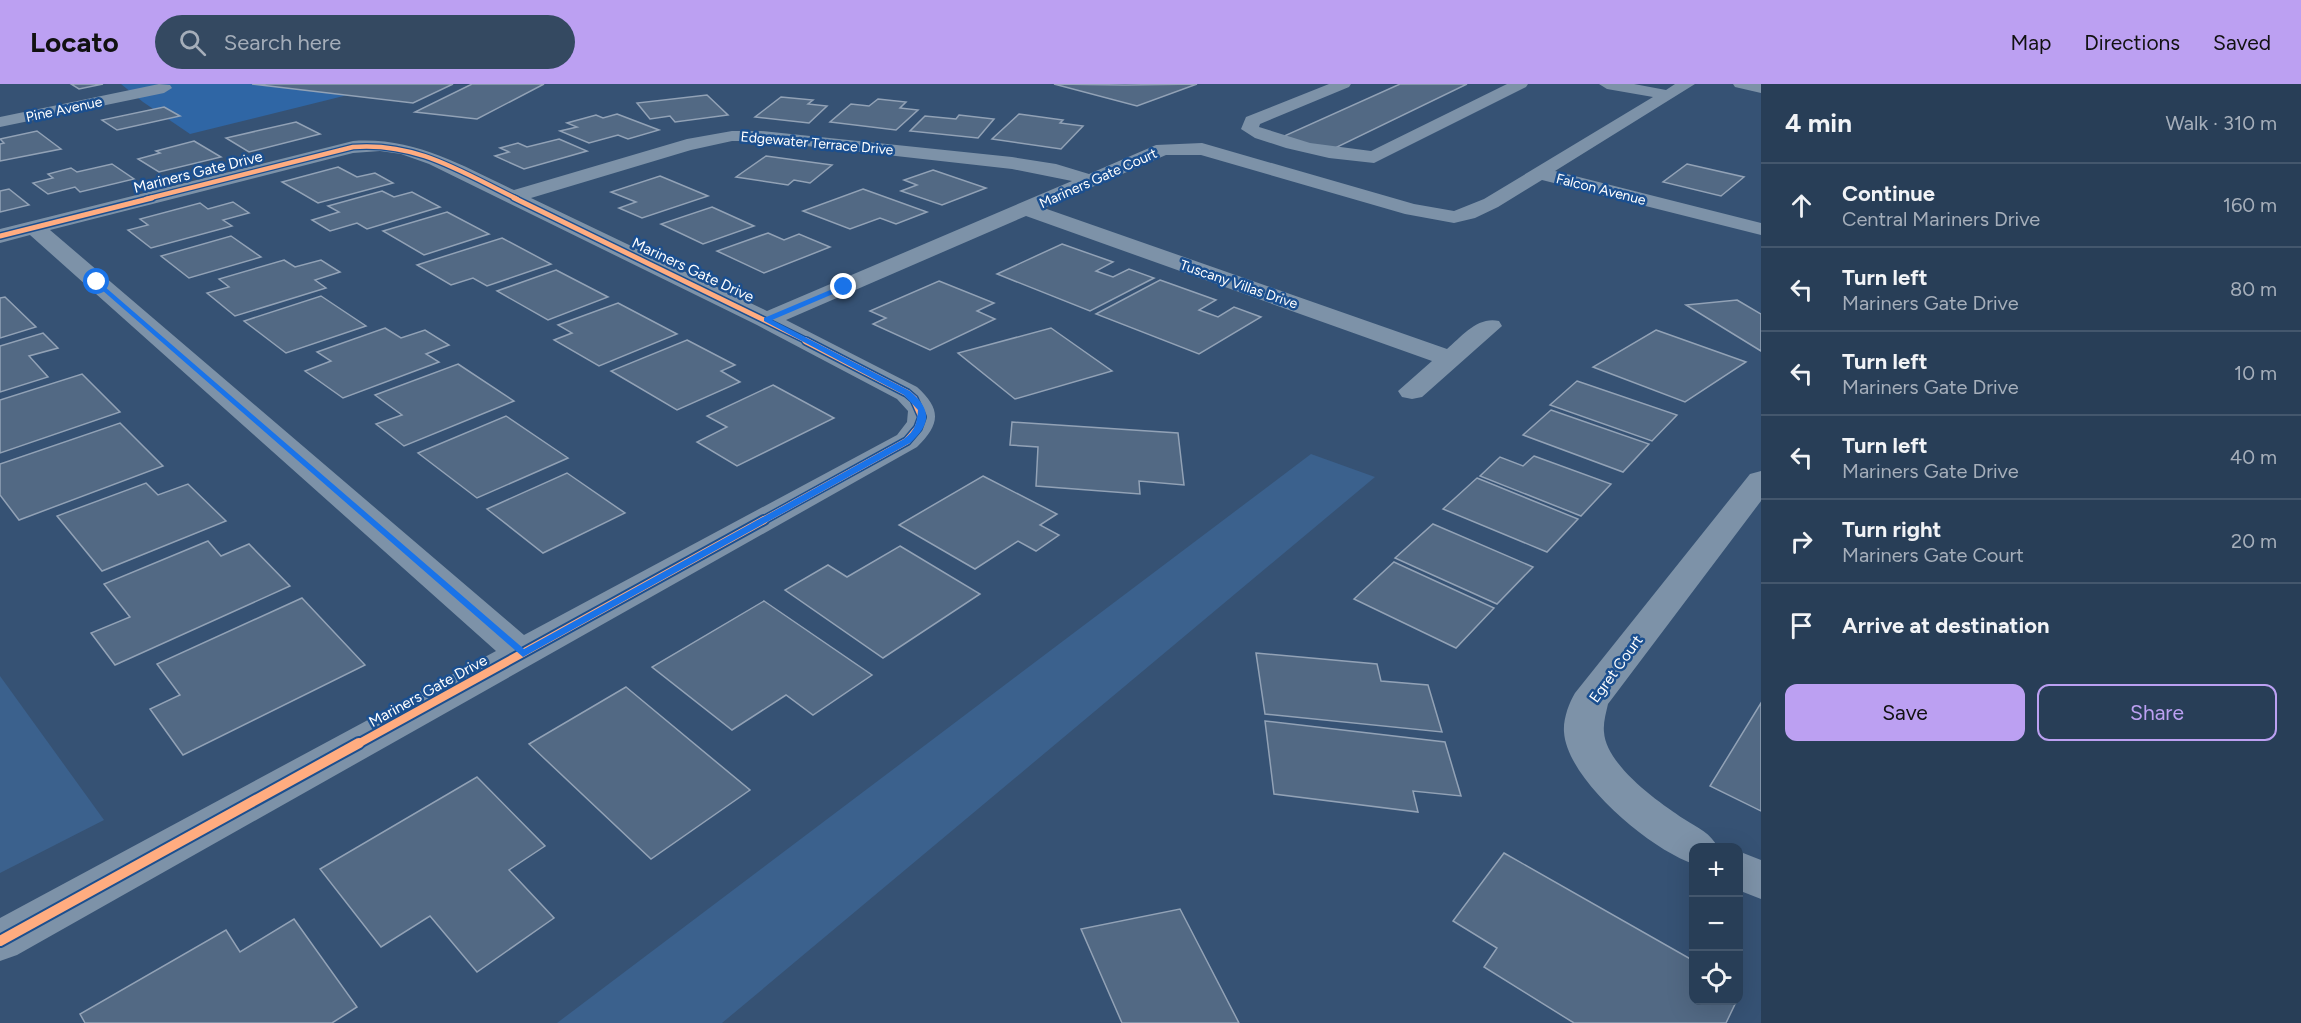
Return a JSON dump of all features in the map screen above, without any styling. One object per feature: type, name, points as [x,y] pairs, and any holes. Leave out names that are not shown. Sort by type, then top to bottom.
[{"type":"street","points":[[1343,84],[1252,121],[1250,129],[1319,151],[1361,158],[1374,157],[1520,84]]},
{"type":"street","points":[[1607,84],[1668,95]]},
{"type":"street","name":"Falcon Avenue","points":[[1539,173],[1687,84]]},
{"type":"street","points":[[1741,84],[1761,88]]},
{"type":"street","name":"Pine Avenue","points":[[0,122],[164,88]]},
{"type":"street","name":"Edgewater Terrace Drive","points":[[514,197],[687,145],[732,136],[772,137],[1012,163],[1056,170],[1090,180]]},
{"type":"street","name":"Mariners Gate Drive","points":[[0,236],[353,147],[375,145],[402,147],[417,151],[514,197],[766,320],[907,393],[917,401],[922,410],[921,425],[907,441],[0,940]]},
{"type":"street","name":"Mariners Gate Court","points":[[766,320],[1027,209],[1155,151],[1188,147],[1202,149],[1412,210],[1454,217],[1468,214],[1491,203],[1539,173]]},
{"type":"street","name":"Falcon Avenue","points":[[1539,173],[1761,229]]},
{"type":"street","name":"Tuscany Villas Drive","points":[[1027,209],[1451,358]]},
{"type":"street","points":[[34,227],[523,654]]},
{"type":"street","points":[[1412,391],[1490,326]]},
{"type":"street","name":"Egret Court","points":[[1689,843],[1629,803],[1591,756],[1584,734],[1589,702],[1761,480]]},
{"type":"street","points":[[1743,872],[1761,881]]},
{"type":"shaded area","points":[[121,84],[392,84],[190,134]]},
{"type":"shaded area","points":[[1311,454],[1375,477],[722,1023],[557,1023]]},
{"type":"shaded area","points":[[0,676],[104,820],[0,873]]},
{"type":"building","points":[[71,84],[103,84],[79,89]]},
{"type":"building","points":[[252,84],[453,84],[413,103]]},
{"type":"building","points":[[472,84],[544,84],[477,119],[415,112]]},
{"type":"building","points":[[1054,84],[1125,85],[1197,84],[1137,106]]},
{"type":"building","points":[[1400,84],[1467,84],[1331,150],[1282,137]]},
{"type":"building","points":[[707,95],[728,115],[675,122],[670,116],[650,119],[637,103]]},
{"type":"building","points":[[781,97],[813,100],[808,104],[827,106],[809,123],[755,117]]},
{"type":"building","points":[[878,99],[906,102],[900,108],[918,110],[896,130],[830,122],[851,104],[869,106]]},
{"type":"building","points":[[164,107],[180,116],[117,130],[102,120]]},
{"type":"building","points":[[617,114],[659,130],[628,139],[618,135],[589,143],[560,131],[577,127],[567,123],[596,115],[603,118]]},
{"type":"building","points":[[1019,114],[1063,120],[1060,123],[1083,126],[1061,149],[992,139]]},
{"type":"building","points":[[959,115],[994,119],[978,138],[910,131],[925,116],[956,119]]},
{"type":"building","points":[[296,122],[320,134],[249,152],[226,138]]},
{"type":"building","points":[[37,131],[61,149],[0,161],[0,144],[4,143],[0,139]]},
{"type":"building","points":[[559,139],[587,151],[524,169],[495,156],[509,152],[500,148],[518,143],[527,147]]},
{"type":"building","points":[[194,141],[221,157],[159,172],[138,159],[160,153],[156,151]]},
{"type":"building","points":[[766,156],[832,165],[810,183],[794,180],[788,185],[736,177]]},
{"type":"building","points":[[112,164],[134,179],[80,192],[75,187],[48,194],[33,183],[53,178],[48,174],[71,168],[77,172]]},
{"type":"building","points":[[1687,164],[1744,177],[1721,196],[1663,182]]},
{"type":"building","points":[[338,167],[357,177],[375,173],[393,183],[318,203],[282,182]]},
{"type":"building","points":[[933,170],[986,188],[942,205],[901,191],[917,185],[904,180]]},
{"type":"building","points":[[660,176],[708,196],[642,218],[619,208],[636,202],[611,192]]},
{"type":"building","points":[[9,189],[29,205],[0,212],[0,191]]},
{"type":"building","points":[[863,189],[927,212],[896,224],[880,218],[850,229],[803,211]]},
{"type":"building","points":[[382,191],[394,197],[412,192],[440,207],[367,229],[357,223],[330,231],[312,220],[339,212],[328,206]]},
{"type":"building","points":[[233,202],[249,213],[223,220],[232,226],[151,248],[128,230],[148,225],[140,219],[200,203],[208,209]]},
{"type":"building","points":[[712,207],[754,226],[703,244],[661,224]]},
{"type":"building","points":[[447,212],[489,234],[424,255],[383,231]]},
{"type":"building","points":[[768,233],[784,240],[799,234],[830,247],[764,273],[717,251]]},
{"type":"building","points":[[231,236],[261,257],[189,278],[161,256]]},
{"type":"building","points":[[502,238],[551,264],[487,286],[473,278],[451,285],[417,265]]},
{"type":"building","points":[[1062,244],[1113,262],[1096,271],[1113,277],[1129,269],[1154,278],[1090,311],[997,274]]},
{"type":"building","points":[[284,260],[295,267],[321,260],[340,272],[315,280],[326,288],[235,316],[207,293],[229,287],[219,279]]},
{"type":"building","points":[[556,270],[608,297],[548,320],[497,291]]},
{"type":"building","points":[[1160,280],[1216,300],[1199,310],[1218,317],[1234,307],[1261,317],[1199,354],[1096,314]]},
{"type":"building","points":[[939,281],[994,303],[977,311],[995,319],[930,350],[873,324],[886,318],[870,311]]},
{"type":"building","points":[[321,296],[366,326],[286,353],[244,321]]},
{"type":"building","points":[[5,297],[36,327],[0,338],[0,298]]},
{"type":"building","points":[[1737,300],[1761,314],[1761,351],[1686,305]]},
{"type":"building","points":[[618,303],[677,334],[599,366],[554,340],[572,333],[558,325]]},
{"type":"building","points":[[385,328],[401,338],[425,330],[449,345],[426,354],[439,362],[343,398],[305,371],[331,361],[317,352]]},
{"type":"building","points":[[1051,328],[1112,371],[1015,399],[958,353]]},
{"type":"building","points":[[1656,330],[1746,362],[1685,402],[1593,367]]},
{"type":"building","points":[[43,333],[58,348],[29,356],[48,377],[0,392],[0,346]]},
{"type":"building","points":[[687,340],[735,365],[721,371],[740,382],[677,410],[611,371]]},
{"type":"building","points":[[458,364],[514,401],[404,446],[376,424],[402,415],[375,395]]},
{"type":"building","points":[[82,374],[120,412],[0,453],[0,400]]},
{"type":"building","points":[[1577,381],[1677,415],[1652,441],[1550,405]]},
{"type":"building","points":[[773,385],[834,418],[737,466],[697,442],[727,427],[707,416]]},
{"type":"building","points":[[1551,410],[1649,444],[1623,472],[1523,435]]},
{"type":"building","points":[[506,416],[568,458],[477,498],[418,453]]},
{"type":"building","points":[[1012,422],[1178,433],[1184,485],[1139,481],[1140,494],[1036,486],[1038,447],[1010,445]]},
{"type":"building","points":[[120,423],[163,466],[19,520],[0,495],[0,464]]},
{"type":"building","points":[[1534,456],[1611,484],[1581,516],[1480,476],[1500,457],[1523,466]]},
{"type":"building","points":[[567,473],[625,513],[543,553],[487,509]]},
{"type":"building","points":[[983,476],[1057,514],[1040,525],[1059,535],[1036,551],[1018,541],[975,569],[899,525]]},
{"type":"building","points":[[1477,478],[1578,519],[1547,552],[1443,509]]},
{"type":"building","points":[[146,483],[158,495],[188,484],[226,521],[102,571],[57,516]]},
{"type":"building","points":[[1433,524],[1533,567],[1497,604],[1395,558]]},
{"type":"building","points":[[208,541],[221,556],[249,544],[290,586],[115,665],[91,633],[130,617],[104,584]]},
{"type":"building","points":[[900,546],[980,594],[883,658],[785,590],[828,565],[847,577]]},
{"type":"building","points":[[1394,562],[1494,608],[1456,648],[1354,599]]},
{"type":"building","points":[[302,598],[365,665],[183,755],[150,709],[180,695],[157,664]]},
{"type":"building","points":[[764,601],[872,675],[813,715],[786,695],[732,730],[652,667]]},
{"type":"building","points":[[1256,653],[1377,664],[1381,681],[1428,685],[1442,732],[1265,714]]},
{"type":"building","points":[[626,687],[750,790],[651,859],[529,744]]},
{"type":"building","points":[[1761,703],[1761,811],[1710,786]]},
{"type":"building","points":[[1265,721],[1445,742],[1461,796],[1413,791],[1418,812],[1274,794]]},
{"type":"building","points":[[477,777],[545,846],[509,870],[554,918],[477,972],[430,916],[381,947],[320,869]]},
{"type":"building","points":[[1504,853],[1689,958],[1689,1005],[1735,1005],[1726,1023],[1574,1023],[1484,967],[1497,948],[1453,921]]},
{"type":"building","points":[[1180,909],[1239,1023],[1122,1023],[1081,929]]},
{"type":"building","points":[[294,919],[357,1007],[332,1023],[85,1023],[80,1014],[226,930],[240,952]]},
{"type":"cycle path","points":[[0,236],[353,147],[380,146],[413,151],[766,320],[907,393],[922,411],[921,422],[907,441],[0,941]]},
{"type":"route","points":[[97,282],[523,654],[907,441],[917,432],[921,425],[922,410],[917,401],[907,393],[766,320],[844,287]]}]
